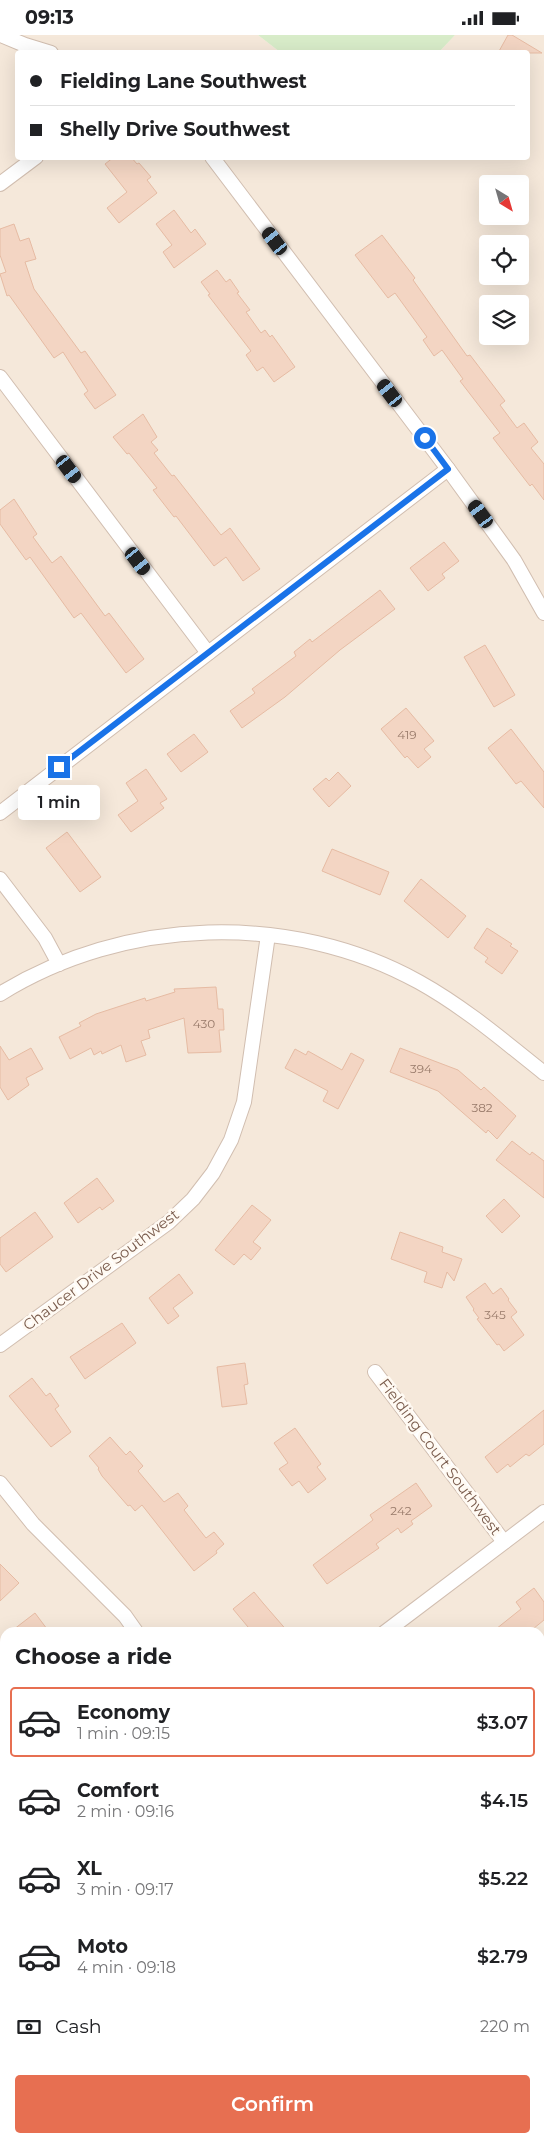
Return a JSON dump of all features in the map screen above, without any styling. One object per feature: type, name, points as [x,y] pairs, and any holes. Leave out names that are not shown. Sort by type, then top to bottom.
[{"type":"street","points":[[2,35],[41,50]]},
{"type":"street","points":[[0,184],[32,160]]},
{"type":"street","points":[[214,160],[448,469],[514,560],[544,613]]},
{"type":"street","points":[[0,377],[208,653]]},
{"type":"street","points":[[0,813],[448,469]]},
{"type":"street","points":[[0,879],[45,938],[59,964]]},
{"type":"street","points":[[0,994],[18,983],[59,964],[113,945],[163,936],[214,932],[268,935],[323,945],[372,960],[418,982],[468,1013],[544,1073]]},
{"type":"street","name":"Chaucer Drive Southwest","points":[[0,1345],[169,1222],[193,1199],[214,1173],[231,1140],[244,1102],[268,935]]},
{"type":"street","name":"Fielding Court Southwest","points":[[375,1372],[504,1542]]},
{"type":"street","points":[[0,1483],[33,1524],[125,1616],[133,1627]]},
{"type":"street","points":[[392,1627],[544,1512]]},
{"type":"shaded area","points":[[0,35],[258,35],[277,50],[15,50],[15,160],[530,160],[530,50],[441,50],[455,35],[544,35],[544,1627],[0,1627]]},
{"type":"green space","points":[[258,35],[455,35],[441,50],[277,50]]},
{"type":"building","points":[[508,35],[512,35],[542,53],[530,53],[530,50],[500,50]]},
{"type":"building","points":[[110,160],[134,160],[137,164],[139,163],[151,177],[147,180],[157,193],[119,223],[107,208],[127,192],[105,164]]},
{"type":"building","points":[[174,210],[191,233],[195,229],[206,244],[174,268],[163,252],[172,245],[156,224]]},
{"type":"building","points":[[14,224],[20,241],[29,238],[36,259],[25,262],[34,289],[81,353],[85,351],[116,395],[95,409],[84,394],[88,391],[63,352],[54,358],[9,295],[7,296],[0,274],[6,272],[0,255],[0,229]]},
{"type":"building","points":[[382,235],[415,278],[413,280],[467,356],[470,355],[505,401],[500,405],[517,428],[524,423],[538,442],[531,448],[544,464],[544,500],[532,484],[530,486],[493,438],[500,433],[460,381],[463,379],[442,350],[434,356],[423,340],[427,337],[395,293],[388,298],[355,255]]},
{"type":"building","points":[[217,270],[226,282],[230,279],[239,292],[237,293],[250,310],[246,312],[261,333],[265,330],[270,337],[272,335],[295,367],[274,382],[263,367],[257,371],[246,355],[251,351],[208,295],[210,294],[201,282]]},
{"type":"building","points":[[143,414],[157,437],[151,442],[158,450],[154,453],[172,476],[174,475],[221,535],[230,528],[260,569],[243,581],[226,557],[214,566],[176,516],[174,517],[153,490],[157,488],[129,453],[127,454],[113,437]]},
{"type":"building","points":[[14,499],[37,534],[33,537],[52,563],[61,556],[105,616],[109,613],[144,659],[126,673],[81,613],[74,618],[30,557],[26,560],[0,524],[0,510]]},
{"type":"building","points":[[444,542],[459,561],[442,574],[445,578],[428,591],[410,568]]},
{"type":"building","points":[[380,590],[395,609],[340,650],[285,697],[242,728],[230,711],[255,693],[252,689],[296,656],[294,652],[310,639],[312,642]]},
{"type":"building","points":[[485,645],[515,695],[494,707],[464,657]]},
{"type":"building","points":[[406,708],[434,741],[424,749],[431,757],[418,768],[407,756],[405,758],[381,729]]},
{"type":"building","points":[[511,729],[544,772],[544,808],[521,781],[516,784],[488,748]]},
{"type":"building","points":[[194,734],[208,752],[181,772],[167,754]]},
{"type":"building","points":[[146,769],[167,799],[160,803],[164,808],[131,832],[118,815],[138,801],[126,783]]},
{"type":"building","points":[[338,772],[351,786],[329,807],[313,789],[326,778],[329,781]]},
{"type":"building","points":[[67,832],[101,877],[80,892],[46,848]]},
{"type":"building","points":[[332,849],[389,872],[380,895],[322,871]]},
{"type":"building","points":[[421,879],[466,916],[448,938],[404,901]]},
{"type":"building","points":[[487,928],[512,944],[510,946],[518,951],[502,974],[485,962],[488,958],[474,948]]},
{"type":"building","points":[[216,987],[218,1009],[223,1009],[224,1030],[219,1030],[221,1052],[188,1053],[184,1018],[148,1030],[150,1038],[141,1041],[146,1055],[126,1062],[121,1045],[102,1054],[101,1051],[94,1055],[91,1048],[70,1059],[59,1037],[81,1026],[79,1023],[96,1014],[145,998],[146,1001],[175,992],[174,989]]},
{"type":"building","points":[[0,1046],[9,1060],[31,1048],[43,1069],[26,1078],[29,1085],[8,1100],[0,1087]]},
{"type":"building","points":[[400,1048],[458,1070],[481,1090],[484,1087],[516,1116],[497,1139],[488,1130],[486,1133],[438,1091],[390,1072]]},
{"type":"building","points":[[295,1049],[306,1055],[308,1051],[342,1070],[351,1053],[364,1060],[338,1109],[323,1101],[328,1091],[285,1068]]},
{"type":"building","points":[[512,1141],[530,1155],[532,1152],[544,1161],[544,1198],[496,1160]]},
{"type":"building","points":[[97,1178],[114,1201],[102,1210],[100,1207],[78,1223],[64,1203]]},
{"type":"building","points":[[504,1199],[520,1216],[502,1233],[486,1216]]},
{"type":"building","points":[[252,1205],[271,1220],[253,1242],[261,1248],[251,1260],[244,1254],[234,1265],[215,1250]]},
{"type":"building","points":[[35,1212],[53,1237],[6,1272],[0,1264],[0,1238]]},
{"type":"building","points":[[400,1232],[443,1247],[442,1252],[462,1259],[454,1281],[447,1272],[442,1288],[424,1282],[427,1272],[391,1259]]},
{"type":"building","points":[[179,1274],[193,1293],[173,1308],[179,1316],[168,1324],[149,1298]]},
{"type":"building","points":[[485,1283],[493,1294],[501,1288],[517,1312],[511,1317],[524,1335],[504,1351],[477,1319],[479,1318],[466,1297]]},
{"type":"building","points":[[122,1323],[136,1343],[85,1379],[70,1357]]},
{"type":"building","points":[[245,1363],[248,1384],[244,1385],[247,1404],[222,1407],[217,1367]]},
{"type":"building","points":[[32,1378],[46,1396],[50,1393],[59,1406],[55,1409],[71,1432],[51,1447],[9,1396]]},
{"type":"building","points":[[544,1410],[544,1444],[529,1456],[526,1454],[510,1467],[508,1464],[497,1473],[485,1457]]},
{"type":"building","points":[[295,1428],[321,1464],[317,1467],[326,1479],[308,1493],[299,1481],[292,1486],[279,1469],[288,1463],[274,1443]]},
{"type":"building","points":[[110,1437],[126,1455],[130,1451],[143,1466],[138,1471],[164,1502],[178,1493],[188,1506],[184,1510],[206,1538],[214,1532],[224,1544],[216,1551],[217,1553],[194,1571],[142,1505],[135,1511],[130,1505],[128,1506],[102,1476],[99,1468],[89,1456]]},
{"type":"building","points":[[416,1483],[432,1506],[411,1521],[413,1524],[401,1533],[398,1528],[376,1544],[379,1548],[327,1584],[313,1565],[373,1520],[370,1515]]},
{"type":"building","points":[[0,1564],[19,1583],[0,1601]]},
{"type":"building","points":[[534,1588],[544,1602],[544,1620],[535,1627],[498,1627],[521,1609],[516,1602]]},
{"type":"building","points":[[254,1592],[284,1627],[248,1627],[233,1609]]},
{"type":"building","points":[[35,1613],[46,1627],[17,1627]]},
{"type":"route","points":[[59,767],[448,469],[425,438]]}]
